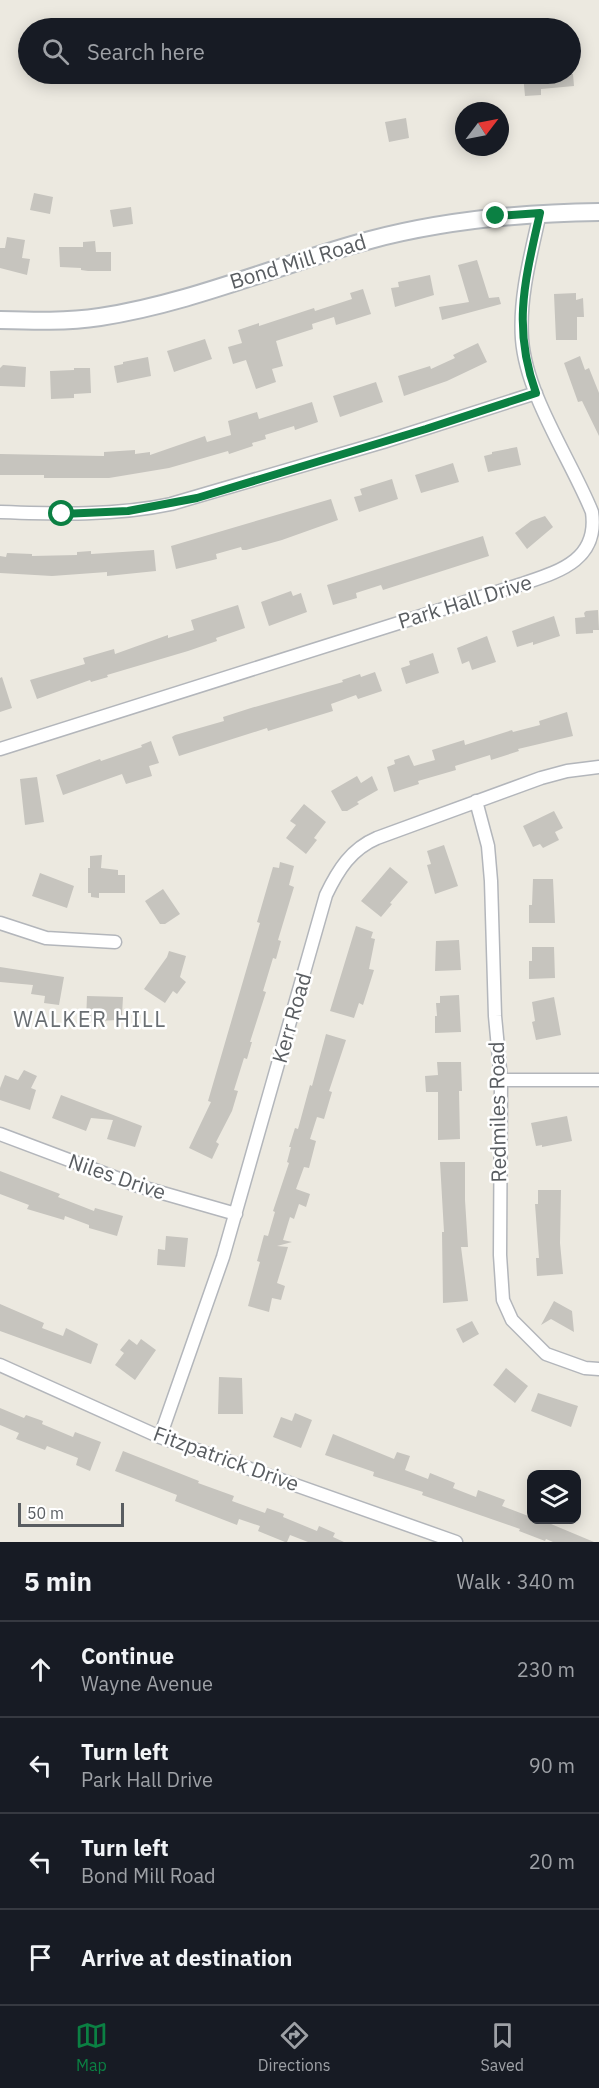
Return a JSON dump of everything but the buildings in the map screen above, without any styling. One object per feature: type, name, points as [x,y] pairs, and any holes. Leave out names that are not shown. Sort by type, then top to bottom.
[{"type":"street","name":"Bond Mill Road","points":[[0,320],[76,319],[128,311],[174,300],[341,248],[435,225],[540,213],[599,212]]},
{"type":"street","name":"Park Hall Drive","points":[[0,749],[522,584],[567,568],[586,551],[594,522],[581,486],[536,393],[525,358],[522,324],[525,283],[540,213]]},
{"type":"street","points":[[0,512],[106,513],[171,504],[383,442],[536,393]]},
{"type":"street","name":"Kerr Road","points":[[160,1437],[218,1273],[326,895],[334,878],[349,857],[367,842],[541,778],[567,771],[599,767]]},
{"type":"street","name":"Redmiles Road","points":[[476,801],[488,846],[495,1016],[501,1080],[500,1255],[503,1300],[512,1320],[546,1354],[585,1368],[599,1369]]},
{"type":"street","points":[[0,923],[46,938],[115,942]]},
{"type":"street","points":[[501,1080],[599,1080]]},
{"type":"street","name":"Niles Drive","points":[[0,1134],[138,1186],[236,1215]]},
{"type":"street","name":"Fitzpatrick Drive","points":[[0,1365],[160,1437],[456,1542]]},
{"type":"district","name":"WALKER HILL","points":[[90,1019]]},
{"type":"route","points":[[62,514],[148,509],[197,498],[426,429],[536,393],[525,358],[522,324],[525,283],[540,213],[496,216]]}]
